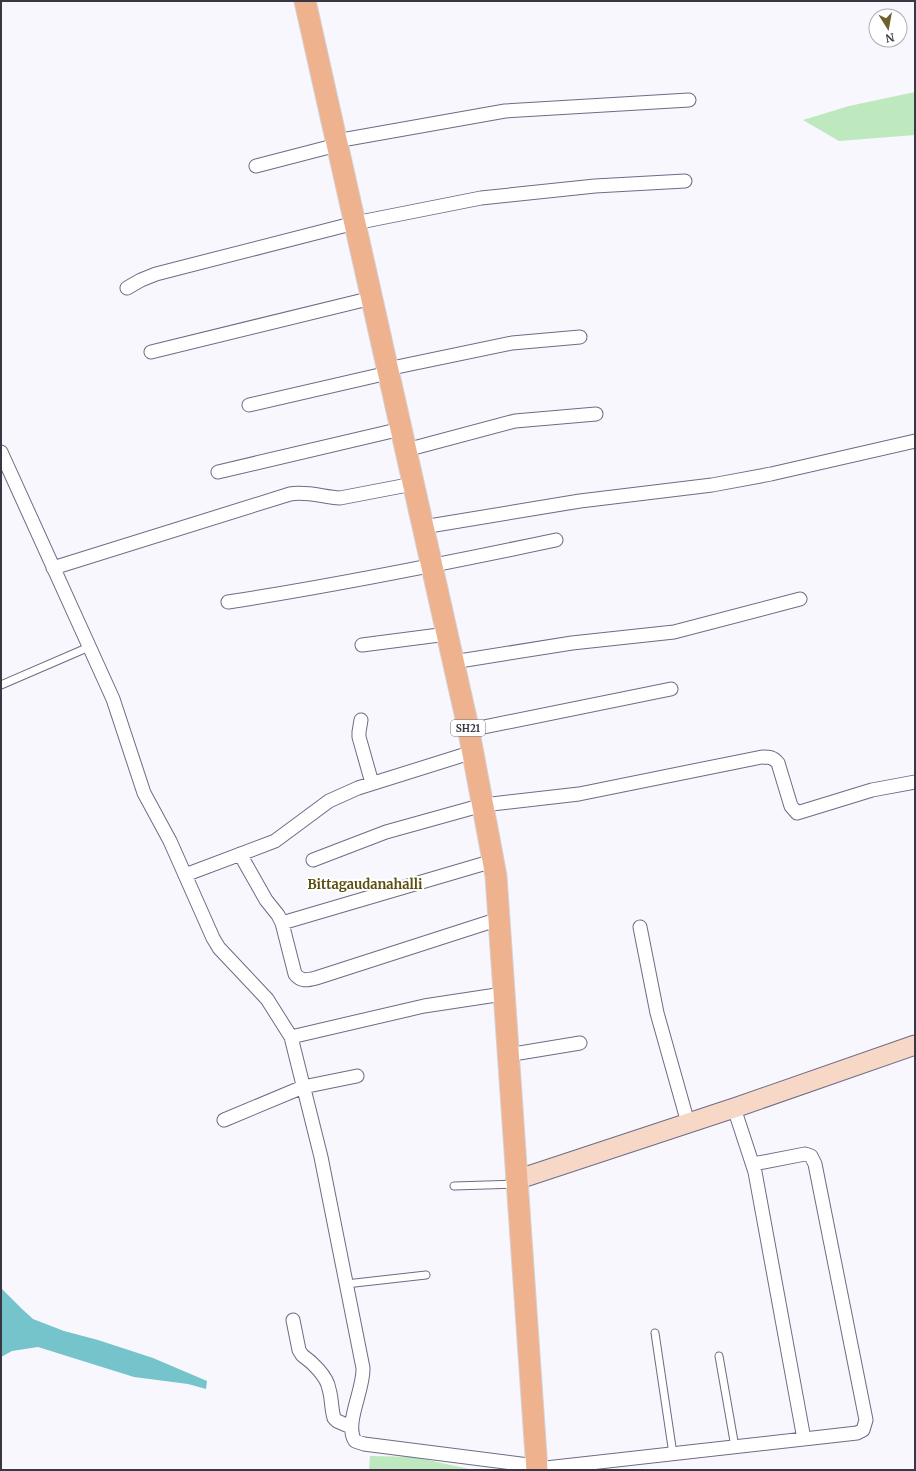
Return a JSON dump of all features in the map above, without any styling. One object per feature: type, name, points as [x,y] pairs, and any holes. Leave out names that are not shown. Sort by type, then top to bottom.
[{"type":"main road","name":"SH21","points":[[305,1],[469,730],[496,876],[536,1469]]},
{"type":"street","points":[[256,166],[337,143],[505,111],[688,100]]},
{"type":"street","points":[[127,288],[156,274],[355,223],[480,198],[595,186],[685,181]]},
{"type":"street","points":[[152,352],[372,298]]},
{"type":"street","points":[[249,405],[512,343],[580,337]]},
{"type":"street","points":[[406,450],[515,421],[596,414]]},
{"type":"street","points":[[218,472],[401,429]]},
{"type":"street","points":[[423,527],[573,502],[712,485],[771,474],[915,441]]},
{"type":"street","points":[[1,452],[115,704],[144,793],[168,838],[216,944],[267,999],[291,1037],[321,1157],[363,1375],[351,1427],[351,1435],[355,1441],[364,1444],[536,1469],[857,1433],[863,1430],[866,1420],[816,1172],[811,1156],[805,1154],[753,1164]]},
{"type":"street","points":[[53,568],[290,494],[300,492],[330,498],[340,498],[413,484]]},
{"type":"street","points":[[228,602],[283,594],[432,566],[556,540]]},
{"type":"street","points":[[453,662],[572,643],[660,635],[800,599]]},
{"type":"street","points":[[362,645],[447,634]]},
{"type":"street","points":[[469,730],[671,689]]},
{"type":"street","points":[[361,720],[359,737],[372,784]]},
{"type":"street","points":[[185,875],[275,841],[329,801],[372,784],[472,752]]},
{"type":"street","points":[[313,860],[386,832],[483,805],[578,794],[769,756],[774,758],[778,763],[791,806],[797,813],[872,790],[915,782]]},
{"type":"street","points":[[240,854],[266,900],[278,915],[282,923],[295,974],[299,978],[306,980],[324,976],[499,919]]},
{"type":"street","points":[[282,923],[493,861]]},
{"type":"street","points":[[640,928],[657,1013],[688,1123]]},
{"type":"street","points":[[291,1037],[424,1006],[503,994]]},
{"type":"street","points":[[508,1055],[580,1043]]},
{"type":"street","points":[[516,1182],[915,1045]]},
{"type":"street","points":[[224,1120],[303,1087],[358,1076]]},
{"type":"street","points":[[734,1108],[753,1164],[804,1439]]},
{"type":"street","points":[[293,1320],[299,1350],[327,1382],[334,1418],[337,1421],[351,1427]]},
{"type":"lane","points":[[1,685],[89,647]]},
{"type":"lane","points":[[454,1186],[516,1182]]},
{"type":"lane","points":[[346,1284],[426,1275]]},
{"type":"lane","points":[[655,1333],[673,1454]]},
{"type":"lane","points":[[719,1356],[735,1447]]},
{"type":"green space","points":[[915,92],[915,135],[839,141],[803,120],[849,106]]},
{"type":"green space","points":[[370,1456],[414,1457],[474,1470],[369,1470]]},
{"type":"water","points":[[1,1288],[33,1319],[64,1331],[98,1340],[153,1358],[207,1381],[206,1389],[188,1384],[134,1377],[38,1347],[12,1351],[1,1357]]},
{"type":"district","name":"Bittagaudanahalli","points":[[365,884]]}]
